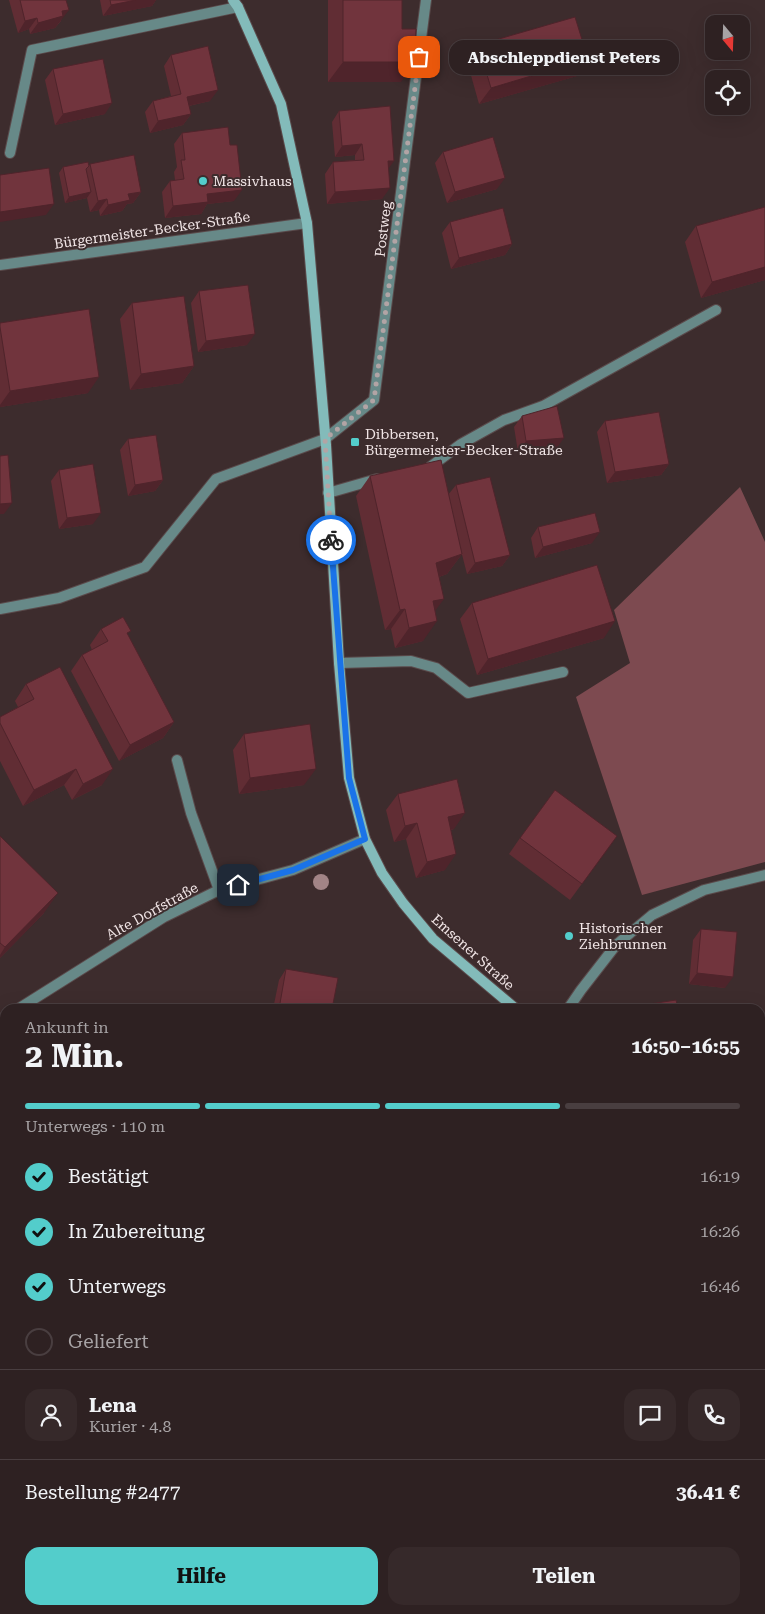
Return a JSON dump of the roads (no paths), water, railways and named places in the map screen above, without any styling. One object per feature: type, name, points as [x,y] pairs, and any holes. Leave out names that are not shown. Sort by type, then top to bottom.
[{"type":"street","name":"Postweg","points":[[325,439],[374,400],[426,0]]},
{"type":"street","points":[[10,153],[32,50],[236,3],[281,104],[307,223],[325,439],[339,663],[349,778],[365,839]]},
{"type":"street","name":"Bürgermeister-Becker-Straße","points":[[0,265],[307,223]]},
{"type":"street","points":[[422,469],[432,467],[461,444],[504,420],[543,406],[716,310]]},
{"type":"street","points":[[0,610],[59,598],[145,567],[216,479],[325,439]]},
{"type":"street","points":[[328,493],[385,477]]},
{"type":"street","points":[[339,663],[411,661],[436,668],[468,693],[563,672]]},
{"type":"street","points":[[177,760],[191,813],[219,890]]},
{"type":"street","name":"Alte Dorfstraße","points":[[26,1004],[164,917],[219,890],[293,870],[365,839]]},
{"type":"street","name":"Emsener Straße","points":[[365,839],[382,873],[392,888],[433,939],[510,1004]]},
{"type":"street","points":[[571,1004],[616,945],[652,915],[704,890],[765,875]]},
{"type":"place","name":"Abschleppdienst Peters","points":[[419,57]]},
{"type":"place","name":"Massivhaus","points":[[203,181]]},
{"type":"place","name":"Dibbersen, Bürgermeister-Becker-Straße","points":[[355,442]]},
{"type":"place","name":"Historischer Ziehbrunnen","points":[[569,936]]}]
